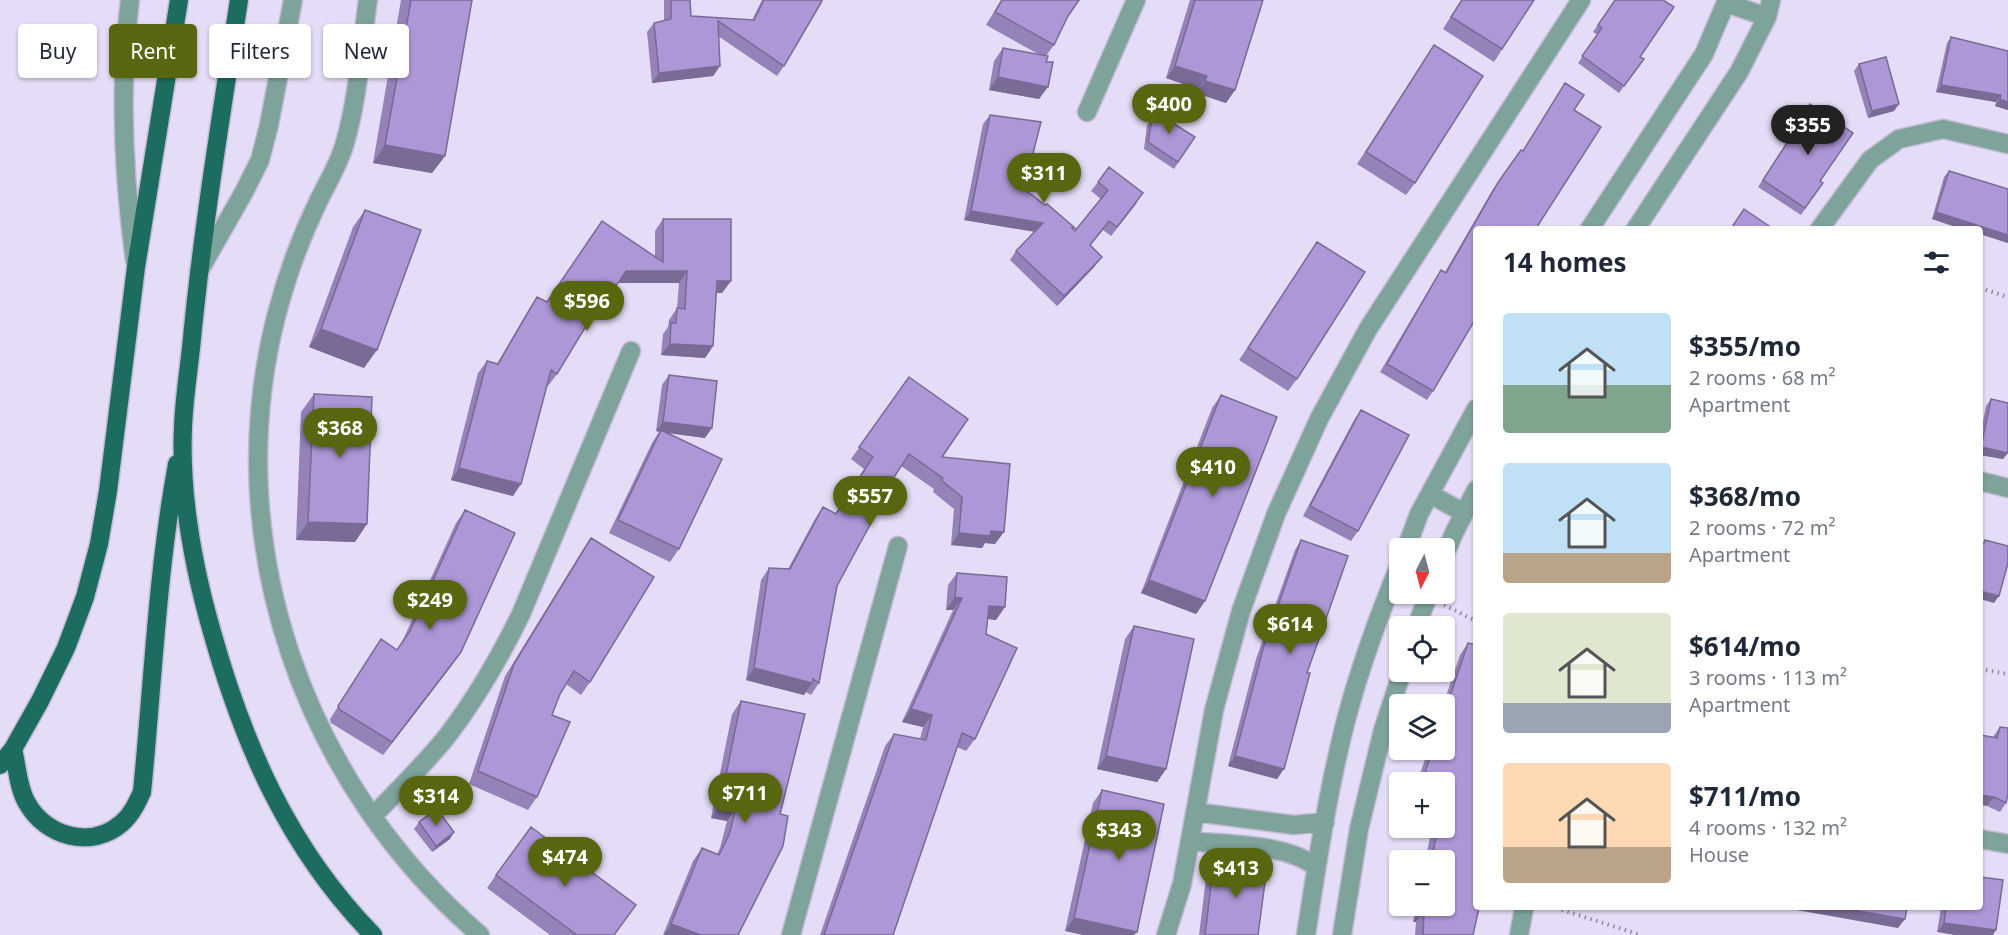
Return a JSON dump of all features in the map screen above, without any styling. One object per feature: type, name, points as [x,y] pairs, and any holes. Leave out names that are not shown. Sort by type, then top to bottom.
[{"type":"main road","points":[[0,765],[13,748],[40,701],[66,648],[85,597],[96,555],[108,490],[136,267],[179,0]]},
{"type":"main road","points":[[13,748],[25,801],[36,817],[50,829],[68,836],[87,837],[105,833],[122,823],[134,809],[142,792],[163,554],[183,427],[198,273],[239,0]]},
{"type":"main road","points":[[183,427],[184,480],[192,553],[201,594],[237,714],[270,789],[290,825],[337,893],[373,935]]},
{"type":"street","points":[[130,0],[124,70],[123,120],[129,218],[136,267]]},
{"type":"street","points":[[198,273],[260,160],[293,0]]},
{"type":"street","points":[[368,0],[352,108],[343,147],[337,166],[302,240],[276,318],[267,358],[260,411],[258,464],[261,518],[268,571],[286,644],[318,724],[343,771],[408,864],[449,908],[480,935]]},
{"type":"street","points":[[1087,112],[1136,0]]},
{"type":"street","points":[[1166,935],[1182,884],[1214,710],[1241,611],[1276,514],[1319,419],[1368,329],[1581,0]]},
{"type":"street","points":[[1591,226],[1704,54],[1726,2],[1769,9],[1739,72],[1638,226]]},
{"type":"street","points":[[1822,226],[1870,160],[1899,139],[1943,129],[2008,144]]},
{"type":"street","points":[[373,816],[424,764],[447,736],[483,685],[505,646],[521,614],[631,351]]},
{"type":"street","points":[[1411,538],[1430,494],[1473,415]]},
{"type":"street","points":[[1983,482],[2008,488]]},
{"type":"street","points":[[1430,494],[1464,513]]},
{"type":"street","points":[[1452,538],[1473,496]]},
{"type":"street","points":[[791,935],[898,546]]},
{"type":"street","points":[[1306,935],[1316,867],[1346,719],[1378,618],[1389,591]]},
{"type":"street","points":[[1342,935],[1359,829],[1383,730],[1399,682]]},
{"type":"street","points":[[1195,812],[1294,825],[1325,822]]},
{"type":"street","points":[[1983,840],[2008,844]]},
{"type":"street","points":[[1190,841],[1280,850],[1299,856],[1316,867]]},
{"type":"street","points":[[1519,935],[1524,910]]},
{"type":"path","points":[[1983,289],[2008,297]]},
{"type":"path","points":[[1444,604],[1473,619]]},
{"type":"path","points":[[1983,670],[2008,674]]},
{"type":"path","points":[[1562,910],[1641,935]]},
{"type":"building","points":[[411,0],[472,0],[445,156],[385,145],[397,78],[409,78],[409,24],[407,24]]},
{"type":"building","points":[[671,0],[690,0],[691,16],[754,20],[764,0],[822,1],[784,66],[718,21],[720,66],[659,73],[654,23],[671,19]]},
{"type":"building","points":[[1002,0],[1079,0],[1068,16],[1054,45],[995,12]]},
{"type":"building","points":[[1195,0],[1263,0],[1235,90],[1205,81],[1207,76],[1175,66]]},
{"type":"building","points":[[1462,0],[1534,0],[1502,49],[1451,17]]},
{"type":"building","points":[[1615,0],[1663,0],[1674,7],[1640,57],[1644,59],[1624,86],[1582,56],[1602,28],[1598,25]]},
{"type":"building","points":[[1951,37],[2008,51],[2008,102],[2000,99],[2001,95],[1941,85]]},
{"type":"building","points":[[1434,45],[1483,76],[1415,183],[1366,152]]},
{"type":"building","points":[[1003,48],[1048,56],[1046,62],[1053,62],[1048,87],[998,77]]},
{"type":"building","points":[[1886,57],[1899,104],[1872,111],[1859,64]]},
{"type":"building","points":[[1565,83],[1584,95],[1574,110],[1601,127],[1538,226],[1473,226],[1499,181],[1521,150],[1523,151]]},
{"type":"building","points":[[1810,104],[1853,133],[1820,181],[1823,183],[1805,208],[1763,180]]},
{"type":"building","points":[[1161,105],[1176,115],[1171,122],[1195,137],[1178,162],[1148,142],[1152,119]]},
{"type":"building","points":[[990,115],[1041,122],[1024,189],[1045,205],[1047,204],[1075,228],[1072,228],[1075,231],[1108,190],[1098,182],[1109,167],[1143,193],[1117,227],[1109,221],[1090,245],[1102,257],[1064,296],[1016,251],[1043,223],[971,211]]},
{"type":"building","points":[[1949,171],[2008,189],[2008,235],[1983,226],[1936,212]]},
{"type":"building","points":[[1744,209],[1769,226],[1733,226]]},
{"type":"building","points":[[365,210],[421,230],[377,350],[321,329]]},
{"type":"building","points":[[663,219],[731,219],[731,281],[717,281],[713,346],[670,344],[671,323],[676,323],[677,308],[685,309],[687,271],[626,271],[598,313],[595,311],[557,374],[551,370],[521,484],[459,468],[487,361],[498,364],[537,297],[547,302],[602,221],[663,262]]},
{"type":"building","points":[[1473,226],[1473,323],[1433,391],[1387,364],[1441,270],[1446,273]]},
{"type":"building","points":[[1317,242],[1365,272],[1297,379],[1248,348]]},
{"type":"building","points":[[669,375],[717,381],[712,428],[663,422]]},
{"type":"building","points":[[909,377],[968,419],[942,457],[1010,464],[1004,532],[991,531],[990,536],[959,533],[962,497],[941,480],[943,478],[909,454],[881,497],[884,499],[837,586],[819,683],[813,679],[812,683],[754,668],[769,568],[790,569],[823,507],[836,514],[873,457],[859,447]]},
{"type":"building","points":[[314,394],[372,397],[367,524],[308,522]]},
{"type":"building","points":[[1221,395],[1277,417],[1205,601],[1149,580]]},
{"type":"building","points":[[1991,399],[2008,403],[2008,453],[1983,447]]},
{"type":"building","points":[[1361,410],[1409,435],[1358,531],[1310,506]]},
{"type":"building","points":[[661,430],[722,459],[679,549],[618,520]]},
{"type":"building","points":[[465,510],[515,533],[461,652],[392,742],[340,710],[338,706],[381,639],[397,650],[410,631]]},
{"type":"building","points":[[591,538],[654,577],[590,682],[574,671],[560,694],[552,715],[570,722],[537,797],[478,771],[514,664]]},
{"type":"building","points":[[1301,540],[1348,556],[1307,673],[1310,673],[1284,769],[1235,756],[1263,649]]},
{"type":"building","points":[[1985,540],[2008,546],[2008,563],[1999,596],[1983,592]]},
{"type":"building","points":[[957,573],[1007,577],[1005,607],[989,606],[986,634],[1017,648],[975,739],[962,733],[893,935],[824,935],[894,734],[926,740],[932,715],[911,709],[962,598],[955,597]]},
{"type":"building","points":[[1134,626],[1194,639],[1166,769],[1106,756]]},
{"type":"building","points":[[1468,643],[1473,644],[1473,910],[1479,910],[1473,935],[1423,935],[1424,916],[1455,916],[1455,850],[1433,850],[1436,838],[1455,838],[1455,772],[1425,772],[1429,760],[1455,760],[1455,694],[1451,694]]},
{"type":"building","points":[[741,701],[805,714],[780,814],[788,816],[783,846],[738,935],[701,935],[671,924],[702,848],[719,855],[729,835],[736,808],[720,805]]},
{"type":"building","points":[[2000,727],[2008,728],[2006,803],[1994,797],[1983,795],[1983,736],[1997,738]]},
{"type":"building","points":[[1102,790],[1164,804],[1137,932],[1074,918]]},
{"type":"building","points":[[437,809],[454,832],[436,846],[419,822]]},
{"type":"building","points":[[531,827],[636,905],[614,935],[577,935],[496,875]]},
{"type":"building","points":[[1214,861],[1267,867],[1258,935],[1205,935]]},
{"type":"building","points":[[1983,877],[2003,880],[1996,930],[1944,923],[1946,910],[1983,910]]},
{"type":"building","points":[[1853,910],[1907,910],[1905,919]]}]
